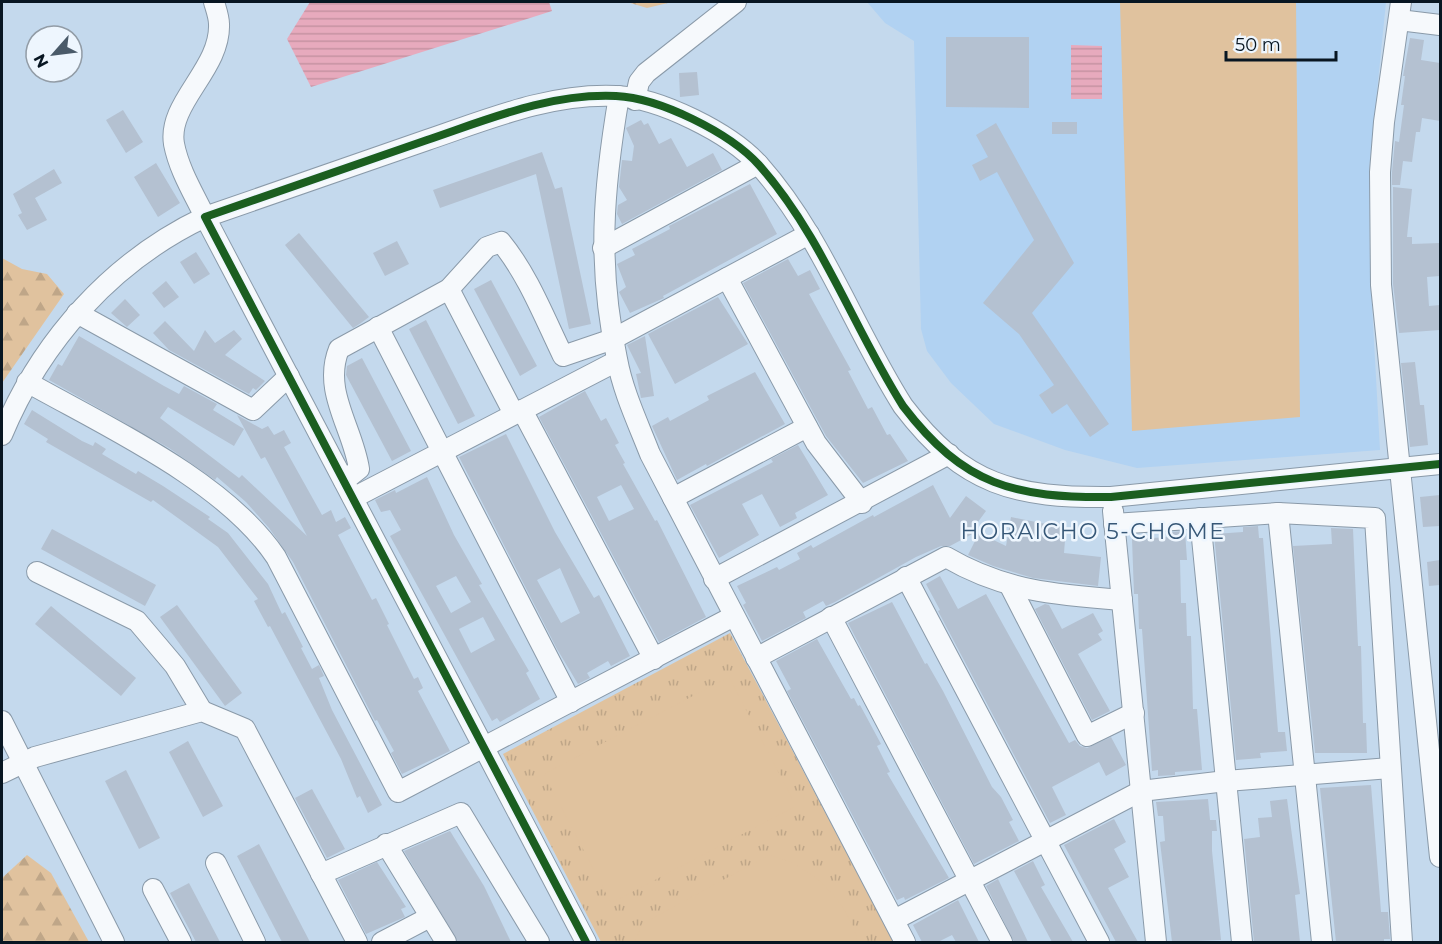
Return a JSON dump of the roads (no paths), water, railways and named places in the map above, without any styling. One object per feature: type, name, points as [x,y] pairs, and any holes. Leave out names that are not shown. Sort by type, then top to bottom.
[{"type":"street","points":[[214,2],[219,24],[216,46],[210,61],[178,116],[174,129],[174,144],[183,170],[205,217],[586,942]]},
{"type":"street","points":[[736,2],[646,74],[627,98],[606,173],[603,248],[613,339],[617,361],[650,454],[906,942]]},
{"type":"street","points":[[1440,26],[1400,11],[1384,122],[1379,230],[1381,285],[1398,469],[1436,768],[1440,857]]},
{"type":"street","points":[[2,435],[27,382],[77,313],[108,284],[168,236],[205,217],[535,104],[596,96],[627,98],[720,131],[758,164],[789,202],[898,399],[921,429],[949,454],[981,476],[1009,489],[1059,498],[1111,497],[1440,464]]},
{"type":"street","points":[[603,248],[758,164]]},
{"type":"street","points":[[349,490],[359,469],[356,451],[336,398],[333,365],[339,349],[449,289],[487,247],[501,242],[524,275],[563,356],[613,339],[808,234]]},
{"type":"street","points":[[727,278],[807,427],[828,462],[862,503]]},
{"type":"street","points":[[449,289],[654,659]]},
{"type":"street","points":[[77,313],[253,410],[289,376]]},
{"type":"street","points":[[378,327],[571,702]]},
{"type":"street","points":[[349,490],[442,452],[617,361]]},
{"type":"street","points":[[27,382],[208,488],[246,520],[276,557],[398,792],[734,616]]},
{"type":"street","points":[[673,498],[807,427]]},
{"type":"street","points":[[714,579],[862,503],[949,454]]},
{"type":"street","points":[[1111,497],[1156,942]]},
{"type":"street","points":[[1114,524],[1278,513],[1375,518],[1402,942]]},
{"type":"street","points":[[1278,513],[1322,942]]},
{"type":"street","points":[[1200,518],[1242,942]]},
{"type":"street","points":[[756,658],[946,557],[978,574],[1010,586],[1071,597],[1122,600]]},
{"type":"street","points":[[37,572],[137,621],[175,666],[202,711],[245,729],[357,942]]},
{"type":"street","points":[[906,577],[1099,942]]},
{"type":"street","points":[[1010,586],[1087,736],[1134,713]]},
{"type":"street","points":[[831,617],[1002,942]]},
{"type":"street","points":[[2,773],[21,762],[202,711]]},
{"type":"street","points":[[2,721],[114,942]]},
{"type":"street","points":[[894,920],[1141,791],[1226,781],[1390,768]]},
{"type":"street","points":[[321,874],[461,813],[539,942]]},
{"type":"street","points":[[386,844],[446,942]]},
{"type":"street","points":[[216,863],[255,942]]},
{"type":"street","points":[[153,889],[181,942]]},
{"type":"street","points":[[382,942],[430,917]]},
{"type":"district","name":"HORAICHO 5-CHOME","points":[[1093,531]]}]
